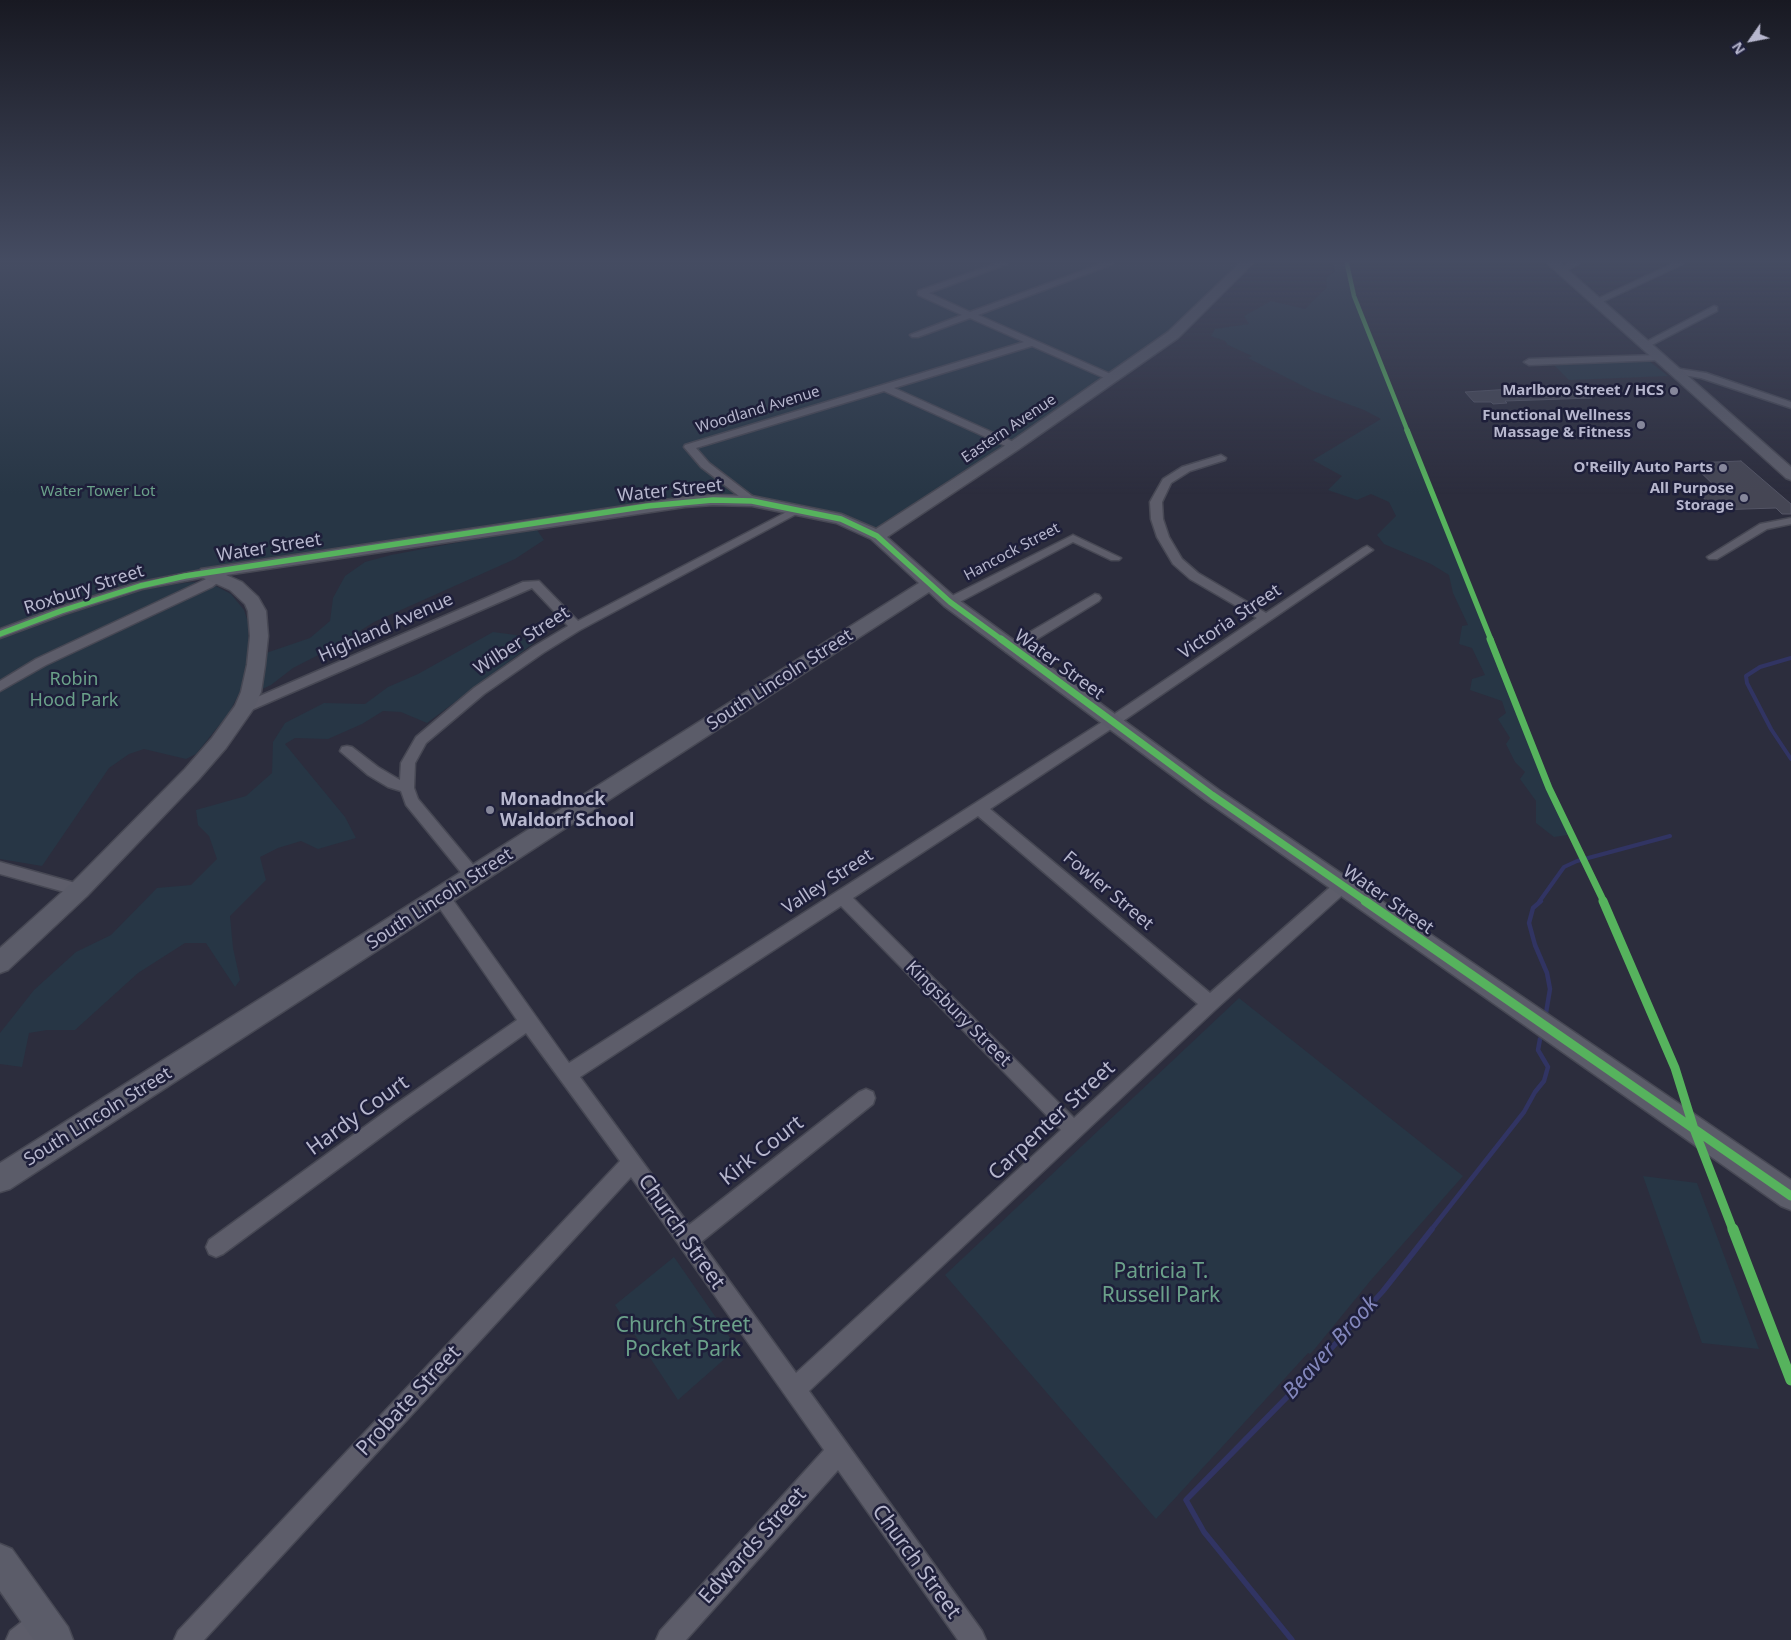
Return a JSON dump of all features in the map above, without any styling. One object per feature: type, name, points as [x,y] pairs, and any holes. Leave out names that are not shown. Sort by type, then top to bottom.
[{"type":"street","points":[[1029,341],[1112,378]]},
{"type":"street","name":"Eastern Avenue","points":[[877,536],[1014,446],[1165,341]]},
{"type":"street","points":[[1639,341],[1791,475]]},
{"type":"street","points":[[1645,346],[1655,341]]},
{"type":"street","name":"Woodland Avenue","points":[[752,501],[705,465],[689,447],[1032,342]]},
{"type":"street","points":[[1529,362],[1659,358]]},
{"type":"street","points":[[1674,371],[1703,375],[1791,405]]},
{"type":"street","points":[[886,388],[1014,446]]},
{"type":"street","points":[[1222,458],[1186,469],[1168,481],[1160,491],[1156,502],[1157,519],[1163,538],[1177,561],[1194,576],[1266,618]]},
{"type":"street","name":"Water Street","points":[[213,575],[648,506],[713,500],[752,501],[841,519],[877,536],[950,602],[1111,722],[1342,886],[1791,1196]]},
{"type":"street","name":"Wilber Street","points":[[407,788],[408,763],[421,740],[499,676],[576,628],[798,509]]},
{"type":"street","points":[[1714,557],[1764,526],[1791,521]]},
{"type":"street","name":"Hancock Street","points":[[950,602],[1073,538],[1115,558]]},
{"type":"street","name":"Victoria Street","points":[[1111,722],[1367,550]]},
{"type":"street","points":[[0,686],[41,662],[208,584],[213,575],[245,593],[257,611],[259,636],[251,692],[244,708],[219,743],[192,774],[79,890],[0,963]]},
{"type":"street","name":"Roxbury Street","points":[[0,634],[61,611],[140,586],[213,575]]},
{"type":"street","name":"Highland Avenue","points":[[244,708],[526,585],[535,584],[541,589],[576,628]]},
{"type":"street","name":"South Lincoln Street","points":[[0,1179],[442,898],[929,584]]},
{"type":"street","points":[[1011,649],[1095,598]]},
{"type":"street","name":"Valley Street","points":[[567,1076],[1111,722]]},
{"type":"street","points":[[347,751],[373,771],[393,783],[407,788],[416,806],[474,877]]},
{"type":"street","name":"Fowler Street","points":[[979,808],[1210,1004]]},
{"type":"street","points":[[0,868],[79,890]]},
{"type":"street","name":"Carpenter Street","points":[[794,1390],[1210,1004],[1342,886]]},
{"type":"street","name":"Kingsbury Street","points":[[842,897],[1075,1131]]},
{"type":"street","name":"Church Street","points":[[442,898],[528,1022],[632,1162],[973,1640]]},
{"type":"street","name":"Hardy Court","points":[[216,1247],[400,1112],[528,1022]]},
{"type":"street","name":"Kirk Court","points":[[687,1240],[866,1098]]},
{"type":"street","name":"Probate Street","points":[[187,1640],[632,1162]]},
{"type":"street","name":"Edwards Street","points":[[669,1640],[838,1452]]},
{"type":"street","points":[[0,1561],[39,1634]]},
{"type":"green space","name":"Water Tower Lot","points":[[0,341],[1160,341],[1080,396],[881,527],[873,528],[851,517],[832,511],[761,499],[723,497],[238,565],[87,600],[0,628]]},
{"type":"green space","points":[[1225,341],[1370,341],[1532,752],[1568,835],[1554,837],[1536,823],[1536,801],[1520,779],[1525,772],[1515,762],[1506,744],[1510,738],[1498,719],[1506,713],[1502,701],[1470,690],[1472,679],[1485,675],[1472,648],[1459,644],[1462,626],[1468,625],[1453,593],[1449,575],[1431,564],[1384,544],[1377,535],[1396,516],[1389,502],[1371,494],[1357,500],[1328,490],[1342,476],[1313,460],[1381,419],[1364,410],[1313,391],[1248,358],[1252,356],[1228,345]]},
{"type":"green space","points":[[1649,361],[1668,376],[1569,380],[1554,365]]},
{"type":"green space","points":[[537,530],[544,540],[515,559],[374,622],[336,646],[293,668],[271,685],[258,691],[266,653],[310,638],[330,621],[333,598],[345,576],[365,562],[391,555],[514,532]]},
{"type":"green space","name":"Robin Hood Park","points":[[193,582],[214,585],[231,594],[244,610],[248,622],[249,652],[244,684],[229,713],[196,754],[186,759],[144,749],[129,754],[109,768],[42,866],[0,859],[0,638],[134,592],[160,586]]},
{"type":"green space","points":[[493,632],[516,635],[534,643],[427,723],[401,712],[383,711],[362,724],[328,739],[295,738],[285,744],[345,817],[356,838],[318,849],[301,841],[278,848],[260,857],[266,880],[230,916],[233,948],[240,980],[235,987],[206,943],[185,943],[138,973],[75,1030],[47,1030],[29,1033],[22,1067],[0,1064],[0,1033],[34,990],[76,952],[111,935],[157,888],[191,885],[217,859],[209,836],[198,825],[196,810],[246,796],[272,773],[273,742],[285,723],[324,703],[365,704],[388,687],[418,674]]},
{"type":"green space","name":"Patricia T. Russell Park","points":[[1239,998],[1463,1176],[1371,1280],[1313,1351],[1310,1354],[1308,1353],[1156,1519],[945,1275]]},
{"type":"green space","points":[[1643,1176],[1697,1183],[1759,1349],[1702,1343]]},
{"type":"green space","name":"Church Street Pocket Park","points":[[674,1257],[737,1348],[678,1400],[615,1305]]},
{"type":"building","points":[[1527,388],[1536,390],[1583,389],[1592,398],[1505,401],[1507,403],[1493,404],[1491,402],[1474,402],[1465,392]]},
{"type":"building","points":[[1741,461],[1791,504],[1791,514],[1782,514],[1776,508],[1715,510],[1698,492],[1721,492],[1691,463]]},
{"type":"waterway","name":"Beaver Brook","points":[[1791,658],[1760,667],[1746,676],[1747,683],[1771,729],[1791,759]]},
{"type":"waterway","name":"Beaver Brook","points":[[1539,902],[1564,867],[1577,861],[1670,836]]},
{"type":"waterway","name":"Beaver Brook","points":[[1541,901],[1533,908],[1529,923],[1535,945],[1547,973],[1550,989],[1546,1013]]},
{"type":"waterway","name":"Beaver Brook","points":[[1431,1230],[1524,1112],[1535,1092],[1544,1081],[1548,1067],[1538,1050],[1540,1039]]},
{"type":"waterway","name":"Beaver Brook","points":[[1292,1640],[1204,1532],[1186,1500],[1292,1392],[1383,1291],[1432,1229]]},
{"type":"cycle path","points":[[1372,341],[1549,788],[1593,877],[1675,1068],[1694,1129],[1791,1380]]},
{"type":"cycle path","points":[[0,634],[61,611],[140,586],[185,576],[648,506],[713,500],[752,501],[841,519],[877,536],[950,602],[1212,795],[1791,1196]]},
{"type":"place","name":"Marlboro Street / HCS","points":[[1674,391]]},
{"type":"place","name":"Functional Wellness Massage & Fitness","points":[[1641,425]]},
{"type":"place","name":"O'Reilly Auto Parts","points":[[1723,468]]},
{"type":"place","name":"All Purpose Storage","points":[[1744,498]]},
{"type":"place","name":"Monadnock Waldorf School","points":[[490,810]]}]
